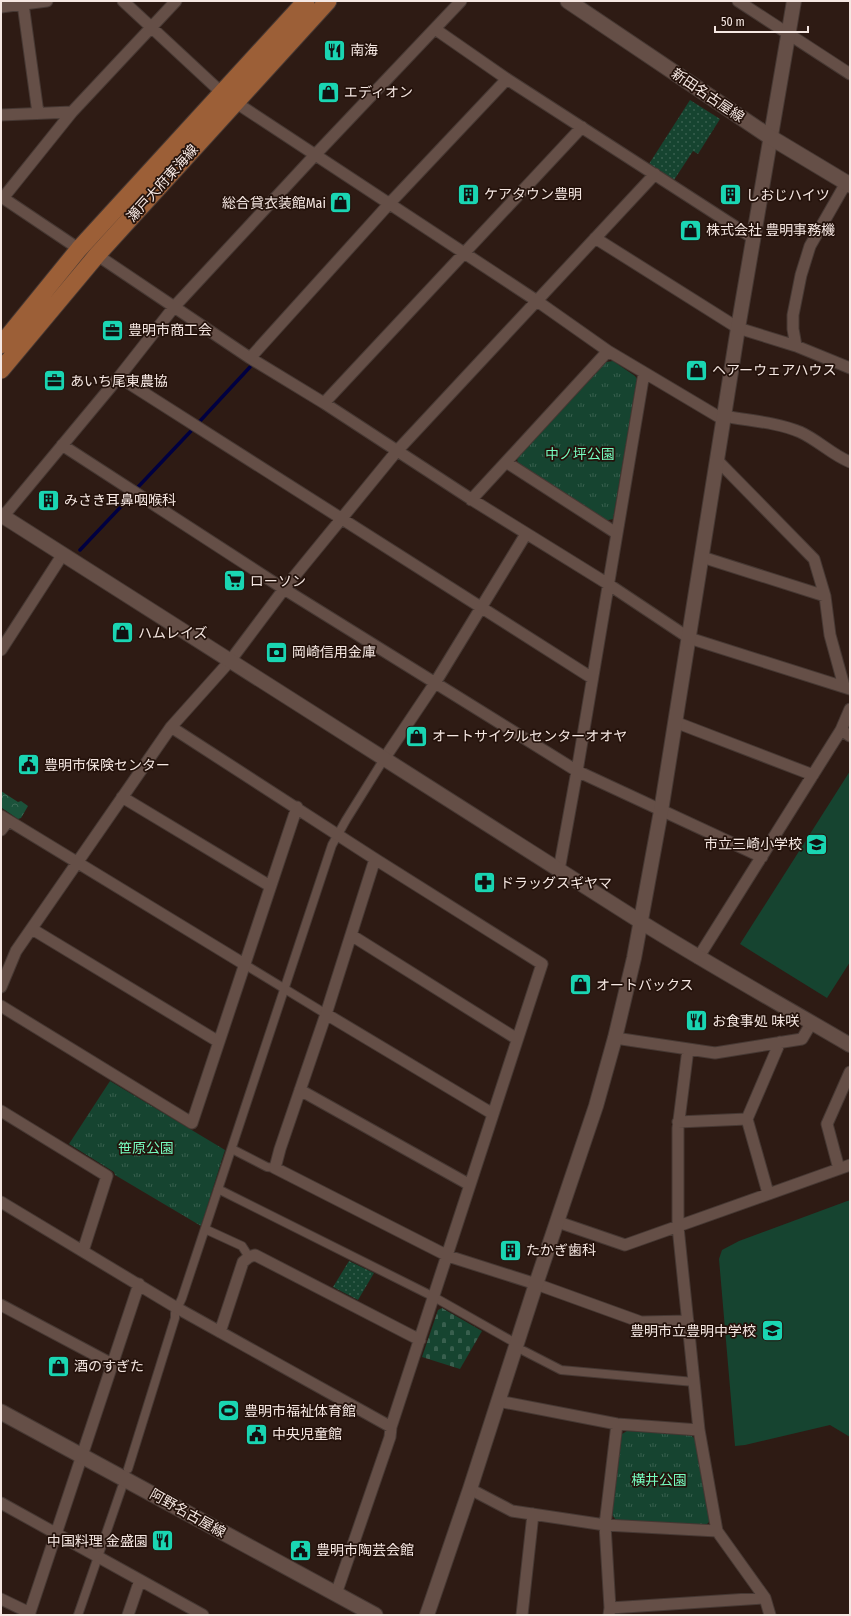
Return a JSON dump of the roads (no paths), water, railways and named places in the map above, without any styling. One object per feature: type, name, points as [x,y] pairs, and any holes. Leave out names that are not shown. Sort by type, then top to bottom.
[{"type":"main road","name":"瀬戸大府東海線","points":[[1,370],[228,97],[305,1]]},
{"type":"main road","name":"瀬戸大府東海線","points":[[1,345],[80,249],[228,97],[328,1]]},
{"type":"main road","name":"新田名古屋線","points":[[568,1],[770,137],[848,184]]},
{"type":"main road","name":"阿野名古屋線","points":[[1,1412],[375,1615]]},
{"type":"street","points":[[1,6],[48,1]]},
{"type":"street","points":[[123,1],[228,97],[464,254],[537,300],[608,350],[644,373],[724,418],[780,425],[800,432],[819,442],[836,457],[850,462]]},
{"type":"street","points":[[80,249],[2,198],[72,112],[176,1]]},
{"type":"street","points":[[461,1],[174,307],[119,377],[2,517],[63,554],[698,958],[850,1044]]},
{"type":"street","points":[[738,1],[850,74]]},
{"type":"street","points":[[427,1615],[596,1106],[615,1038],[641,922],[661,811],[738,328],[794,1]]},
{"type":"street","points":[[23,4],[38,113]]},
{"type":"street","points":[[435,29],[508,79],[754,238]]},
{"type":"street","points":[[250,358],[389,204],[508,79]]},
{"type":"street","points":[[1,115],[72,112]]},
{"type":"street","points":[[324,404],[582,127]]},
{"type":"street","points":[[1,987],[16,951],[172,727],[230,660],[284,589],[343,519],[396,452],[655,174]]},
{"type":"street","points":[[796,346],[793,328],[793,315],[801,275],[810,246],[848,184]]},
{"type":"street","points":[[595,238],[738,328],[796,346],[850,368]]},
{"type":"street","points":[[96,255],[250,358],[472,500],[608,584],[689,638],[847,688]]},
{"type":"street","points":[[472,500],[608,350]]},
{"type":"street","points":[[558,870],[577,771],[644,373]]},
{"type":"street","points":[[119,377],[592,678]]},
{"type":"street","points":[[62,444],[284,589],[577,771],[762,857]]},
{"type":"street","points":[[717,460],[814,559],[825,596],[830,635],[847,688]]},
{"type":"street","points":[[506,462],[616,533]]},
{"type":"street","points":[[128,1469],[175,1318],[175,1312],[182,1298],[332,845],[384,759],[435,683],[526,534]]},
{"type":"street","points":[[1,650],[63,554]]},
{"type":"street","points":[[702,557],[825,596]]},
{"type":"street","points":[[698,958],[813,775],[846,733],[850,709]]},
{"type":"street","points":[[675,722],[813,775]]},
{"type":"street","points":[[172,727],[375,859],[542,964],[391,1427],[390,1437],[336,1594]]},
{"type":"street","points":[[122,797],[270,886]]},
{"type":"street","points":[[1,1006],[192,1123],[297,807]]},
{"type":"street","points":[[3,823],[78,862],[285,990],[493,1114]]},
{"type":"street","points":[[275,1168],[375,859]]},
{"type":"street","points":[[32,929],[219,1042]]},
{"type":"street","points":[[351,935],[517,1039]]},
{"type":"street","points":[[615,1038],[715,1053],[802,1039],[812,1022]]},
{"type":"street","points":[[768,1193],[747,1119],[780,1042]]},
{"type":"street","points":[[688,1049],[678,1122],[678,1227],[699,1430],[717,1531],[765,1598],[770,1615]]},
{"type":"street","points":[[839,1169],[827,1124],[850,1072]]},
{"type":"street","points":[[300,1090],[470,1185]]},
{"type":"street","points":[[1,1111],[107,1176],[83,1252]]},
{"type":"street","points":[[678,1122],[747,1119]]},
{"type":"street","points":[[232,1149],[267,1167],[275,1168],[448,1256],[536,1284],[641,1322],[688,1322]]},
{"type":"street","points":[[558,1222],[625,1245],[850,1165]]},
{"type":"street","points":[[218,1189],[434,1297],[510,1340]]},
{"type":"street","points":[[1,1202],[177,1308],[391,1427]]},
{"type":"street","points":[[205,1229],[242,1246],[249,1257]]},
{"type":"street","points":[[220,1332],[243,1262],[249,1257],[255,1255],[420,1340]]},
{"type":"street","points":[[1,1599],[30,1614],[139,1284]]},
{"type":"street","points":[[1,1305],[112,1364]]},
{"type":"street","points":[[524,1351],[561,1370],[694,1382]]},
{"type":"street","points":[[498,1401],[618,1424],[699,1430]]},
{"type":"street","points":[[618,1424],[605,1525],[609,1611],[765,1598]]},
{"type":"street","points":[[78,1615],[122,1487]]},
{"type":"street","points":[[470,1489],[512,1511],[605,1525],[717,1531]]},
{"type":"street","points":[[1,1503],[56,1532],[203,1615]]},
{"type":"street","points":[[522,1615],[533,1514]]},
{"type":"street","points":[[128,1615],[140,1580]]},
{"type":"waterway","points":[[200,421],[250,367]]},
{"type":"waterway","points":[[138,487],[191,431]]},
{"type":"waterway","points":[[80,550],[130,497]]},
{"type":"place","name":"南海","points":[[334,50]]},
{"type":"place","name":"エディオン","points":[[328,92]]},
{"type":"place","name":"ケアタウン豊明","points":[[469,194]]},
{"type":"place","name":"しおじハイツ","points":[[731,195]]},
{"type":"place","name":"総合貸衣装館Mai","points":[[341,203]]},
{"type":"place","name":"株式会社 豊明事務機","points":[[691,230]]},
{"type":"place","name":"豊明市商工会","points":[[112,330]]},
{"type":"place","name":"ヘアーウェアハウス","points":[[696,370]]},
{"type":"place","name":"あいち尾東農協","points":[[55,381]]},
{"type":"place","name":"みさき耳鼻咽喉科","points":[[48,500]]},
{"type":"place","name":"ローソン","points":[[235,581]]},
{"type":"place","name":"ハムレイズ","points":[[123,633]]},
{"type":"place","name":"岡崎信用金庫","points":[[277,652]]},
{"type":"place","name":"オートサイクルセンターオオヤ","points":[[417,736]]},
{"type":"place","name":"豊明市保険センター","points":[[28,765]]},
{"type":"place","name":"市立三崎小学校","points":[[817,844]]},
{"type":"place","name":"ドラッグスギヤマ","points":[[485,883]]},
{"type":"place","name":"オートバックス","points":[[581,985]]},
{"type":"place","name":"お食事処 味咲","points":[[697,1021]]},
{"type":"place","name":"たかぎ歯科","points":[[511,1250]]},
{"type":"place","name":"豊明市立豊明中学校","points":[[772,1331]]},
{"type":"place","name":"酒のすぎた","points":[[58,1366]]},
{"type":"place","name":"豊明市福祉体育館","points":[[228,1411]]},
{"type":"place","name":"中央児童館","points":[[256,1434]]},
{"type":"place","name":"中国料理 金盛園","points":[[163,1541]]},
{"type":"place","name":"豊明市陶芸会館","points":[[300,1550]]},
{"type":"park label","name":"中ノ坪公園","points":[[580,454]]},
{"type":"park label","name":"笹原公園","points":[[146,1148]]},
{"type":"park label","name":"横井公園","points":[[659,1480]]}]
